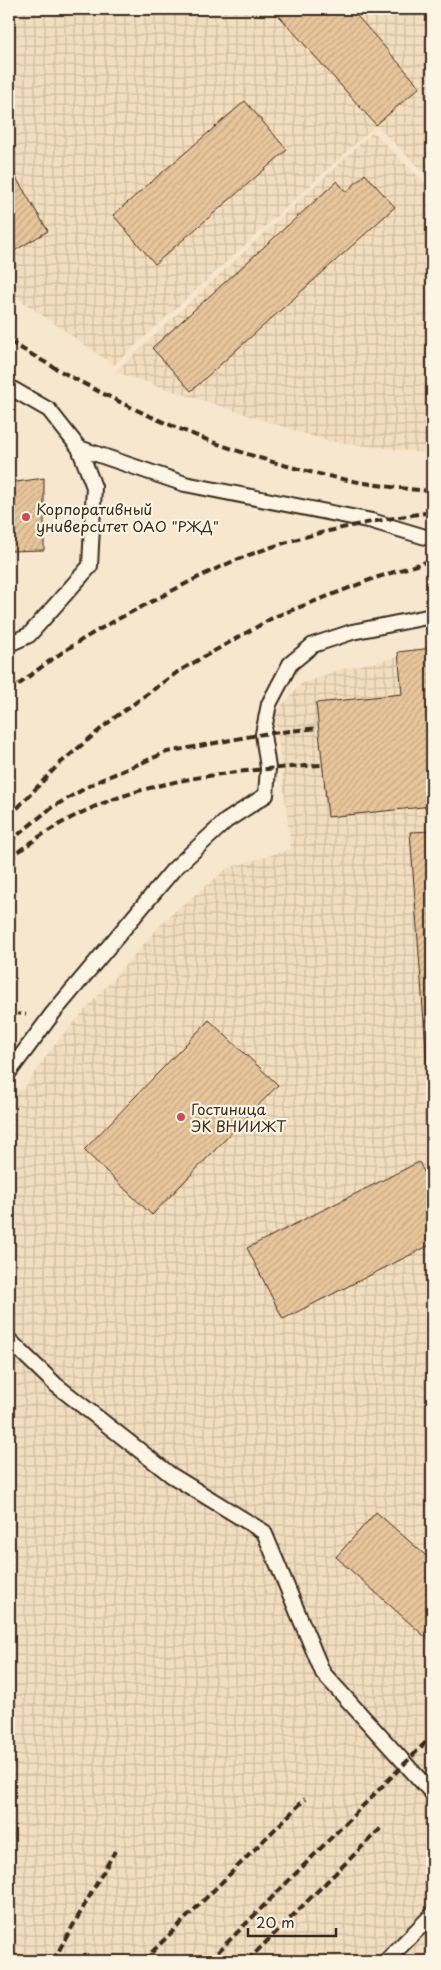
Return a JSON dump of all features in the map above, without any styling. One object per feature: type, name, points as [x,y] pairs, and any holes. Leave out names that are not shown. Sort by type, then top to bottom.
[{"type":"lane","points":[[9,388],[48,410],[79,448],[94,487],[90,566],[30,634],[9,644]]},
{"type":"lane","points":[[79,448],[185,484],[372,521],[432,538]]},
{"type":"lane","points":[[9,1072],[53,1013],[173,870],[226,821],[266,794],[268,768],[263,734],[269,704],[290,664],[313,645],[352,632],[432,616]]},
{"type":"lane","points":[[9,1340],[56,1386],[171,1474],[264,1532],[323,1673],[432,1794]]},
{"type":"lane","points":[[386,1961],[432,1915]]},
{"type":"shaded area","points":[[9,9],[432,9],[432,181],[376,125],[114,365],[9,292]]},
{"type":"shaded area","points":[[373,132],[432,190],[432,454],[327,441],[115,372]]},
{"type":"shaded area","points":[[432,650],[432,1961],[9,1961],[9,1089],[23,1090],[54,1045],[169,916],[228,868],[291,849],[275,713],[301,684],[342,669]]},
{"type":"building","points":[[273,9],[351,9],[420,87],[376,125]]},
{"type":"building","points":[[245,101],[287,150],[155,264],[113,215]]},
{"type":"building","points":[[9,166],[48,231],[9,254]]},
{"type":"building","points":[[365,174],[395,207],[191,391],[152,348],[337,181],[346,192]]},
{"type":"building","name":"Корпоративный университет ОАО \"РЖД\"","points":[[44,478],[44,550],[9,551],[9,483]]},
{"type":"building","points":[[432,648],[432,806],[328,817],[316,703],[402,694],[398,652]]},
{"type":"building","points":[[432,831],[432,1104],[430,1104],[410,832]]},
{"type":"building","name":"Гостиница ЭК ВНИИЖТ","points":[[209,1020],[278,1085],[152,1215],[84,1150]]},
{"type":"building","points":[[419,1162],[432,1188],[432,1244],[283,1319],[247,1248]]},
{"type":"building","points":[[376,1512],[432,1561],[432,1643],[336,1557]]},
{"type":"railway","points":[[9,341],[58,370],[108,396],[212,442],[265,460],[319,474],[375,485],[432,491]]},
{"type":"railway","points":[[9,693],[41,667],[92,634],[127,614],[227,564],[276,545],[328,531],[432,512]]},
{"type":"railway","points":[[9,817],[58,765],[114,718],[179,671],[274,617],[375,578],[432,560]]},
{"type":"railway","points":[[9,842],[51,808],[96,782],[167,752],[263,734],[318,728]]},
{"type":"railway","points":[[9,860],[39,837],[71,818],[105,803],[140,791],[212,775],[322,765]]},
{"type":"railway","points":[[209,1961],[432,1736]]},
{"type":"railway","points":[[143,1961],[305,1799]]},
{"type":"railway","points":[[247,1961],[381,1828]]},
{"type":"railway","points":[[53,1961],[115,1851]]},
{"type":"place","name":"Корпоративный университет ОАО \"РЖД\"","points":[[26,517]]},
{"type":"place","name":"Гостиница ЭК ВНИИЖТ","points":[[181,1117]]}]
